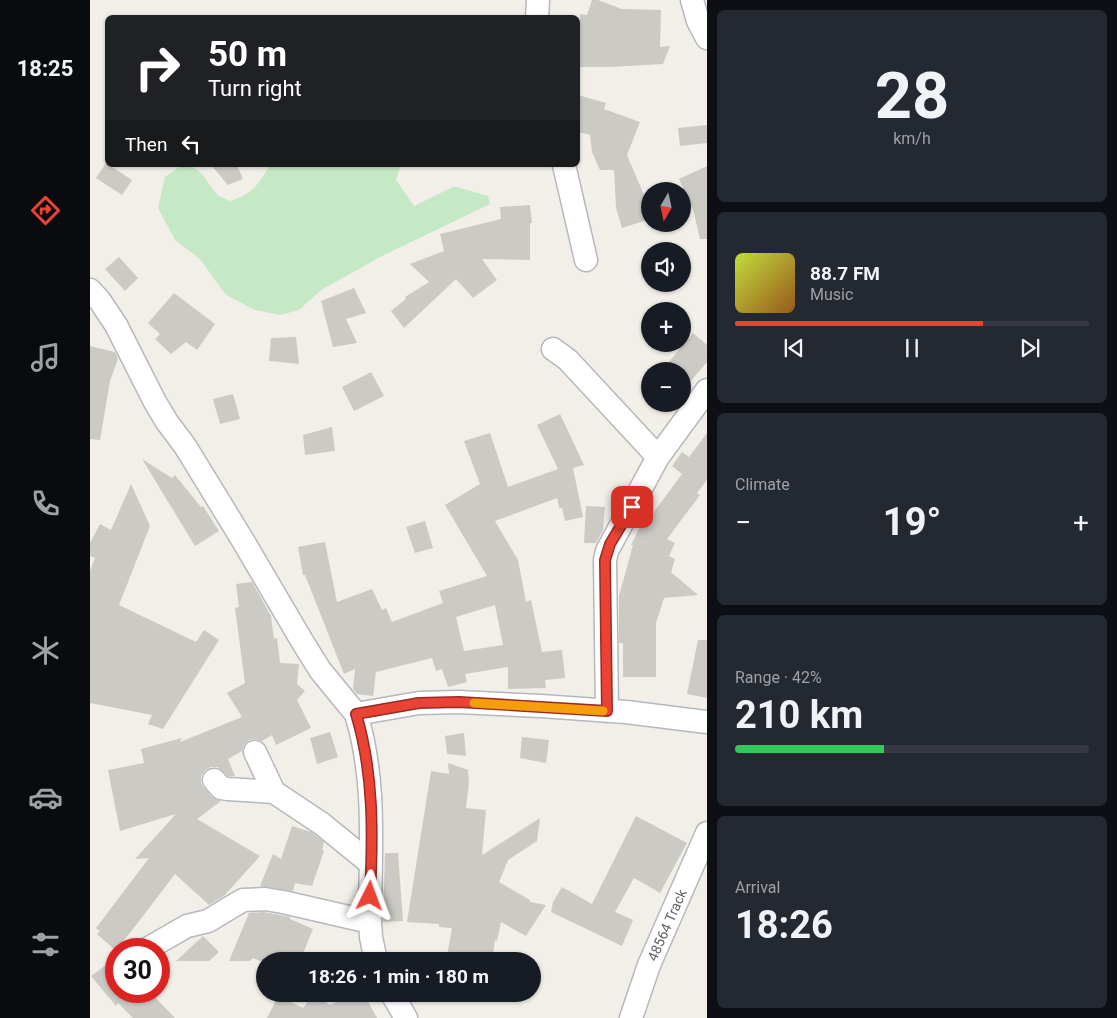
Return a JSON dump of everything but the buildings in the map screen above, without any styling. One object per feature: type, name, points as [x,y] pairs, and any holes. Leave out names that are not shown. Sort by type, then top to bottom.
[{"type":"street","points":[[537,15],[538,0]]},
{"type":"street","points":[[692,0],[698,21],[707,38]]},
{"type":"street","points":[[564,167],[586,260]]},
{"type":"street","points":[[90,290],[116,325],[155,402],[185,446],[237,530],[320,670],[356,714],[364,738],[370,783],[373,830],[370,922],[374,952]]},
{"type":"street","points":[[553,349],[568,360],[658,457]]},
{"type":"street","points":[[607,711],[605,560],[610,544],[658,457],[707,390]]},
{"type":"street","points":[[356,714],[419,703],[459,702],[607,711],[707,722]]},
{"type":"street","points":[[255,752],[274,792]]},
{"type":"street","points":[[214,780],[221,788],[274,792],[322,824],[371,864]]},
{"type":"street","name":"48564 Track","points":[[630,1018],[649,965],[707,833]]},
{"type":"street","points":[[166,938],[187,926],[208,922],[243,900],[265,899],[283,902],[370,922]]},
{"type":"street","points":[[397,1002],[406,1018]]},
{"type":"green space","points":[[179,167],[195,168],[204,176],[219,196],[230,201],[250,192],[269,167],[400,167],[396,180],[414,206],[453,187],[488,196],[490,204],[382,256],[321,290],[299,310],[280,315],[255,310],[226,295],[200,259],[175,240],[158,208],[165,177]]},
{"type":"slow traffic","points":[[474,703],[603,711]]},
{"type":"route","points":[[370,896],[373,830],[370,783],[364,738],[356,714],[419,703],[459,702],[607,711],[605,560],[610,544],[632,507]]}]
